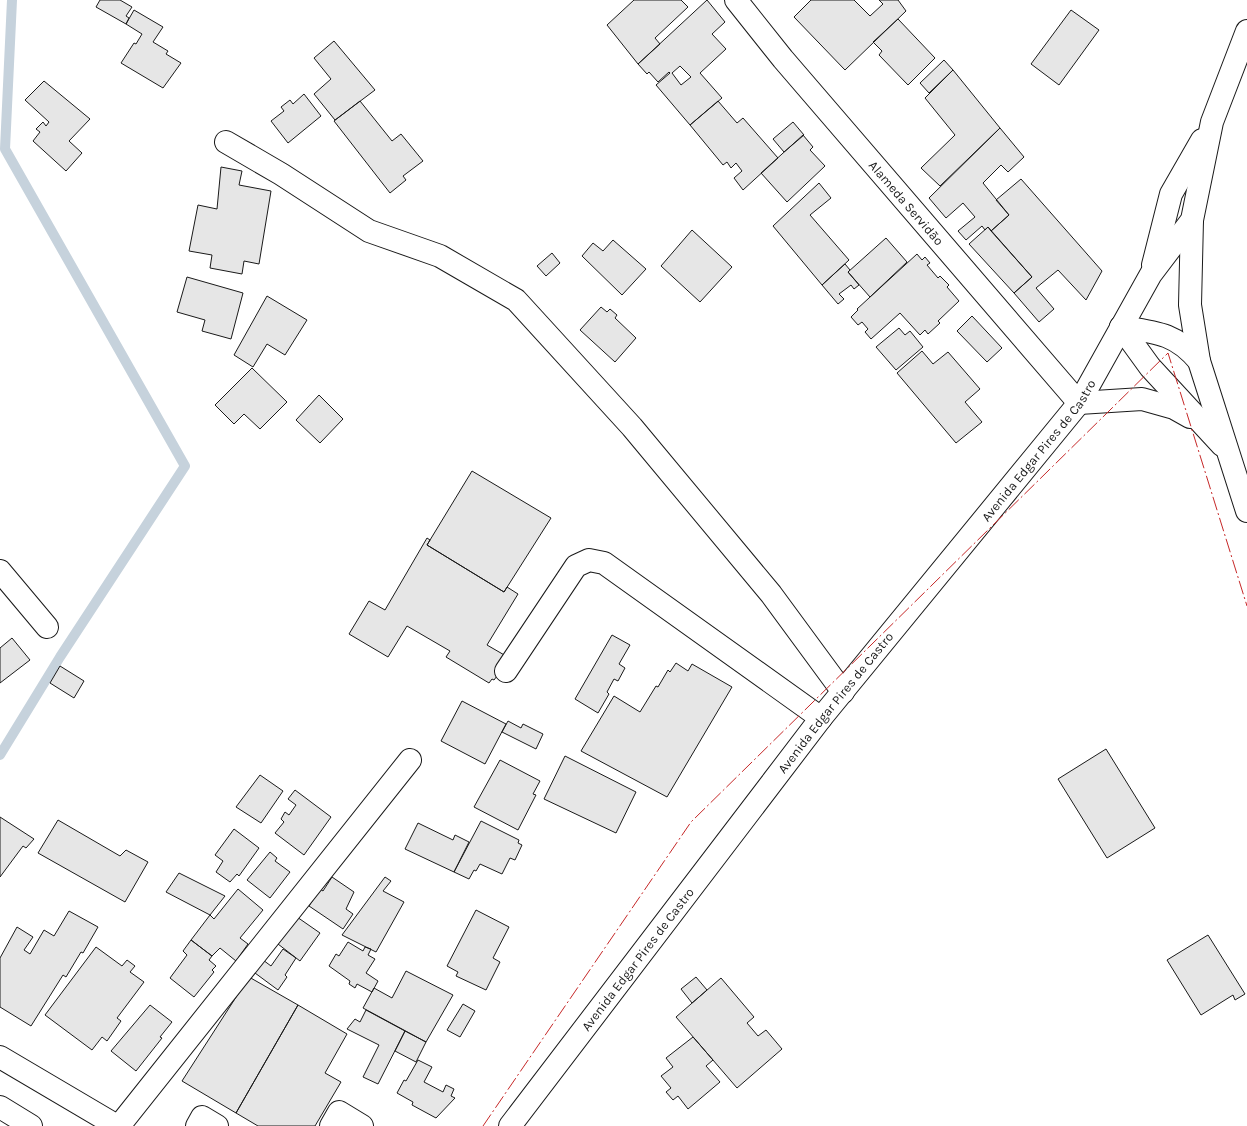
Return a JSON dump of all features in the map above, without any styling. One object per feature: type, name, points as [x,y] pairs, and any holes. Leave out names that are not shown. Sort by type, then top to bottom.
[{"type":"main road","name":"Alameda Servidão","points":[[736,0],[783,59],[1079,403]]},
{"type":"main road","name":"Avenida Edgar Pires de Castro","points":[[1151,274],[1171,194],[1212,122],[1247,31]]},
{"type":"main road","name":"Avenida Edgar Pires de Castro","points":[[510,1126],[821,718],[1079,403],[1151,274],[1192,220],[1212,122]]},
{"type":"main road","points":[[226,142],[281,174],[369,231],[440,256],[516,300],[632,427],[771,594],[843,692]]},
{"type":"main road","points":[[1192,220],[1190,305],[1199,361],[1226,451],[1247,511]]},
{"type":"main road","points":[[1121,327],[1163,334],[1178,340],[1190,350],[1199,361]]},
{"type":"main road","points":[[1121,327],[1150,367],[1226,451]]},
{"type":"main road","points":[[1079,403],[1142,399],[1174,408],[1204,425]]},
{"type":"main road","points":[[506,671],[576,566],[589,560],[604,563],[821,718]]},
{"type":"main road","points":[[0,570],[47,627]]},
{"type":"main road","points":[[0,1057],[118,1126],[410,760]]},
{"type":"main road","points":[[0,1107],[31,1126]]},
{"type":"main road","points":[[331,1126],[339,1112],[362,1126]]},
{"type":"main road","points":[[196,1126],[202,1117],[217,1126]]},
{"type":"building","points":[[100,0],[120,0],[132,7],[126,16],[129,18],[126,24],[96,7]]},
{"type":"building","points":[[634,0],[681,0],[688,7],[655,38],[660,44],[638,64],[607,25]]},
{"type":"building","points":[[707,0],[725,22],[712,34],[726,49],[700,73],[722,98],[690,125],[656,85],[670,73],[669,72],[658,82],[649,72],[647,74],[638,64]],"holes":[[[680,66],[691,77],[681,85],[672,73]]]},
{"type":"building","points":[[811,0],[854,0],[870,16],[883,4],[879,0],[898,0],[906,11],[845,70],[794,17]]},
{"type":"building","points":[[134,10],[163,27],[153,42],[168,51],[166,54],[181,63],[163,88],[121,63],[134,43],[136,44],[142,34],[126,24]]},
{"type":"building","points":[[1071,10],[1099,30],[1059,85],[1031,64]]},
{"type":"building","points":[[898,19],[935,58],[908,85],[879,55],[882,51],[873,42]]},
{"type":"building","points":[[334,41],[375,90],[335,120],[314,94],[331,79],[314,58]]},
{"type":"building","points":[[944,60],[953,70],[929,93],[920,83]]},
{"type":"building","points":[[953,70],[1000,128],[940,186],[921,168],[955,135],[925,98]]},
{"type":"building","points":[[44,81],[90,119],[69,141],[82,153],[66,171],[33,141],[40,132],[36,129],[43,122],[46,126],[49,122],[25,100]]},
{"type":"building","points":[[304,94],[321,116],[288,143],[271,121],[284,111],[281,107],[290,100],[293,104]]},
{"type":"building","points":[[360,101],[392,141],[401,134],[423,161],[403,176],[406,180],[390,193],[334,121]]},
{"type":"building","points":[[718,101],[737,123],[743,118],[778,158],[743,190],[734,178],[742,171],[736,163],[731,168],[727,162],[723,165],[690,125]]},
{"type":"building","points":[[793,122],[804,135],[784,152],[773,139]]},
{"type":"building","points":[[1000,128],[1024,157],[1008,172],[1001,165],[983,183],[1009,215],[991,231],[988,227],[985,230],[982,226],[966,240],[958,231],[975,217],[963,203],[946,218],[929,198]]},
{"type":"building","points":[[803,135],[813,147],[810,150],[825,166],[787,202],[761,173]]},
{"type":"building","points":[[221,167],[242,171],[239,185],[271,191],[259,264],[244,261],[242,274],[210,268],[212,255],[189,251],[198,205],[217,209]]},
{"type":"building","points":[[1021,179],[1102,271],[1086,300],[1058,270],[1036,288],[1054,309],[1039,322],[1014,293],[1032,277],[991,231],[1009,215],[996,200]]},
{"type":"building","points":[[819,183],[831,198],[810,215],[849,260],[822,285],[773,226]]},
{"type":"building","points":[[988,227],[1032,277],[1014,293],[969,244]]},
{"type":"building","points":[[692,230],[732,267],[700,302],[661,266]]},
{"type":"building","points":[[886,238],[907,262],[870,297],[848,272]]},
{"type":"building","points":[[613,240],[646,269],[622,295],[582,256],[593,243],[603,251]]},
{"type":"building","points":[[552,253],[560,263],[546,276],[537,266]]},
{"type":"building","points":[[917,254],[922,260],[925,257],[930,263],[927,265],[938,278],[940,276],[949,285],[947,287],[959,301],[938,321],[940,323],[928,334],[925,330],[920,335],[900,313],[871,339],[865,332],[868,329],[862,322],[858,325],[851,317],[858,310],[857,309]]},
{"type":"building","points":[[845,264],[850,270],[848,272],[859,285],[854,289],[851,285],[839,294],[844,299],[838,304],[822,285]]},
{"type":"building","points":[[187,277],[243,293],[231,339],[202,331],[205,320],[177,312]]},
{"type":"building","points":[[267,296],[307,320],[285,355],[267,344],[253,367],[234,355]]},
{"type":"building","points":[[601,307],[607,312],[610,309],[617,315],[615,318],[636,338],[615,362],[580,330]]},
{"type":"building","points":[[972,316],[1002,348],[987,362],[957,331]]},
{"type":"building","points":[[899,328],[905,335],[910,331],[923,347],[896,370],[876,347]]},
{"type":"building","points":[[922,351],[933,364],[948,352],[980,389],[965,402],[982,422],[956,443],[897,373]]},
{"type":"building","points":[[252,368],[287,402],[260,429],[244,414],[234,424],[215,405]]},
{"type":"building","points":[[319,395],[343,419],[320,443],[296,420]]},
{"type":"building","points":[[472,471],[551,518],[504,592],[427,545]]},
{"type":"building","points":[[427,538],[430,540],[427,545],[504,592],[507,587],[518,594],[487,645],[506,656],[495,675],[497,676],[489,683],[446,657],[450,651],[407,626],[388,657],[349,634],[369,601],[385,610]]},
{"type":"building","points":[[612,635],[630,645],[619,664],[625,668],[618,681],[614,679],[607,692],[609,694],[598,713],[575,699]]},
{"type":"building","points":[[12,638],[30,660],[0,683],[0,648]]},
{"type":"building","points":[[676,663],[688,671],[692,664],[732,687],[667,797],[581,751],[614,696],[640,712],[656,686],[658,687],[668,670],[670,672]]},
{"type":"building","points":[[60,666],[84,681],[74,698],[50,683]]},
{"type":"building","points":[[462,701],[506,724],[485,764],[441,741]]},
{"type":"building","points":[[508,721],[521,728],[523,724],[543,734],[536,749],[502,732]]},
{"type":"building","points":[[1106,749],[1155,828],[1107,858],[1058,779]]},
{"type":"building","points":[[565,756],[636,792],[616,833],[544,799]]},
{"type":"building","points":[[500,760],[540,781],[533,794],[536,795],[518,830],[474,807]]},
{"type":"building","points":[[260,775],[283,791],[261,823],[236,807]]},
{"type":"building","points":[[295,790],[331,817],[304,855],[275,833],[284,822],[281,819],[285,812],[289,815],[296,805],[288,799]]},
{"type":"building","points":[[0,817],[34,839],[26,848],[23,846],[0,877]]},
{"type":"building","points":[[58,820],[120,856],[126,850],[148,862],[125,902],[38,853]]},
{"type":"building","points":[[481,821],[519,840],[518,843],[522,845],[515,860],[510,858],[502,874],[480,864],[476,871],[474,870],[469,879],[454,872]]},
{"type":"building","points":[[418,823],[453,840],[455,835],[469,842],[454,872],[405,849]]},
{"type":"building","points":[[234,829],[259,848],[239,876],[237,874],[230,882],[216,872],[223,861],[215,855]]},
{"type":"building","points":[[270,852],[277,858],[275,861],[290,872],[270,898],[247,880]]},
{"type":"building","points":[[179,873],[225,896],[210,915],[166,892]]},
{"type":"building","points":[[332,877],[354,892],[346,909],[353,914],[343,929],[309,906],[320,889],[323,891]]},
{"type":"building","points":[[385,877],[391,881],[383,891],[404,902],[376,952],[342,935]]},
{"type":"building","points":[[238,889],[263,910],[240,938],[248,944],[236,961],[220,948],[212,956],[191,940],[210,915],[214,919]]},
{"type":"building","points":[[476,910],[509,927],[493,958],[500,962],[486,990],[456,976],[458,972],[447,966]]},
{"type":"building","points":[[69,911],[98,927],[83,953],[81,952],[66,977],[63,975],[31,1026],[0,1007],[0,958],[17,927],[33,937],[24,950],[30,954],[44,930],[54,936]]},
{"type":"building","points":[[297,917],[320,933],[300,961],[278,944]]},
{"type":"building","points":[[1208,935],[1245,994],[1235,1000],[1233,995],[1201,1015],[1167,960]]},
{"type":"building","points":[[191,940],[212,956],[209,960],[216,966],[212,970],[214,972],[194,997],[170,978],[187,955],[183,951]]},
{"type":"building","points":[[348,942],[363,951],[365,947],[371,949],[368,955],[375,959],[366,973],[378,981],[372,992],[357,984],[355,988],[349,984],[350,981],[329,966],[336,954],[339,956]]},
{"type":"building","points":[[96,947],[122,966],[127,960],[135,966],[130,972],[144,982],[117,1018],[121,1021],[107,1041],[102,1037],[92,1050],[45,1015]]},
{"type":"building","points":[[283,949],[296,958],[285,975],[287,977],[278,990],[255,973],[263,960],[271,966]]},
{"type":"building","points":[[406,971],[453,995],[426,1042],[363,1008],[374,988],[392,998]]},
{"type":"building","points":[[249,977],[298,1005],[236,1113],[182,1081]]},
{"type":"building","points":[[696,977],[707,990],[692,1003],[681,989]]},
{"type":"building","points":[[721,978],[754,1017],[747,1023],[758,1036],[766,1030],[782,1049],[737,1088],[676,1017]]},
{"type":"building","points":[[463,1004],[475,1011],[460,1037],[447,1030]]},
{"type":"building","points":[[150,1005],[172,1022],[160,1037],[162,1038],[136,1071],[111,1051]]},
{"type":"building","points":[[298,1005],[347,1034],[325,1073],[341,1082],[315,1126],[258,1126],[236,1113]]},
{"type":"building","points":[[366,1010],[405,1031],[378,1084],[363,1077],[379,1045],[347,1029],[355,1019],[360,1022]]},
{"type":"building","points":[[405,1031],[426,1042],[416,1062],[395,1051]]},
{"type":"building","points":[[693,1037],[713,1060],[706,1066],[720,1082],[688,1109],[678,1096],[673,1100],[666,1092],[671,1088],[661,1076],[673,1067],[666,1058]]},
{"type":"building","points":[[418,1060],[432,1067],[424,1082],[443,1092],[446,1085],[454,1089],[451,1096],[455,1098],[436,1118],[412,1105],[413,1102],[397,1093]]},
{"type":"waterway","points":[[0,755],[60,657],[185,466],[5,149],[12,0]]},
{"type":"power","points":[[483,1126],[691,822],[1168,353],[1247,606]]}]
